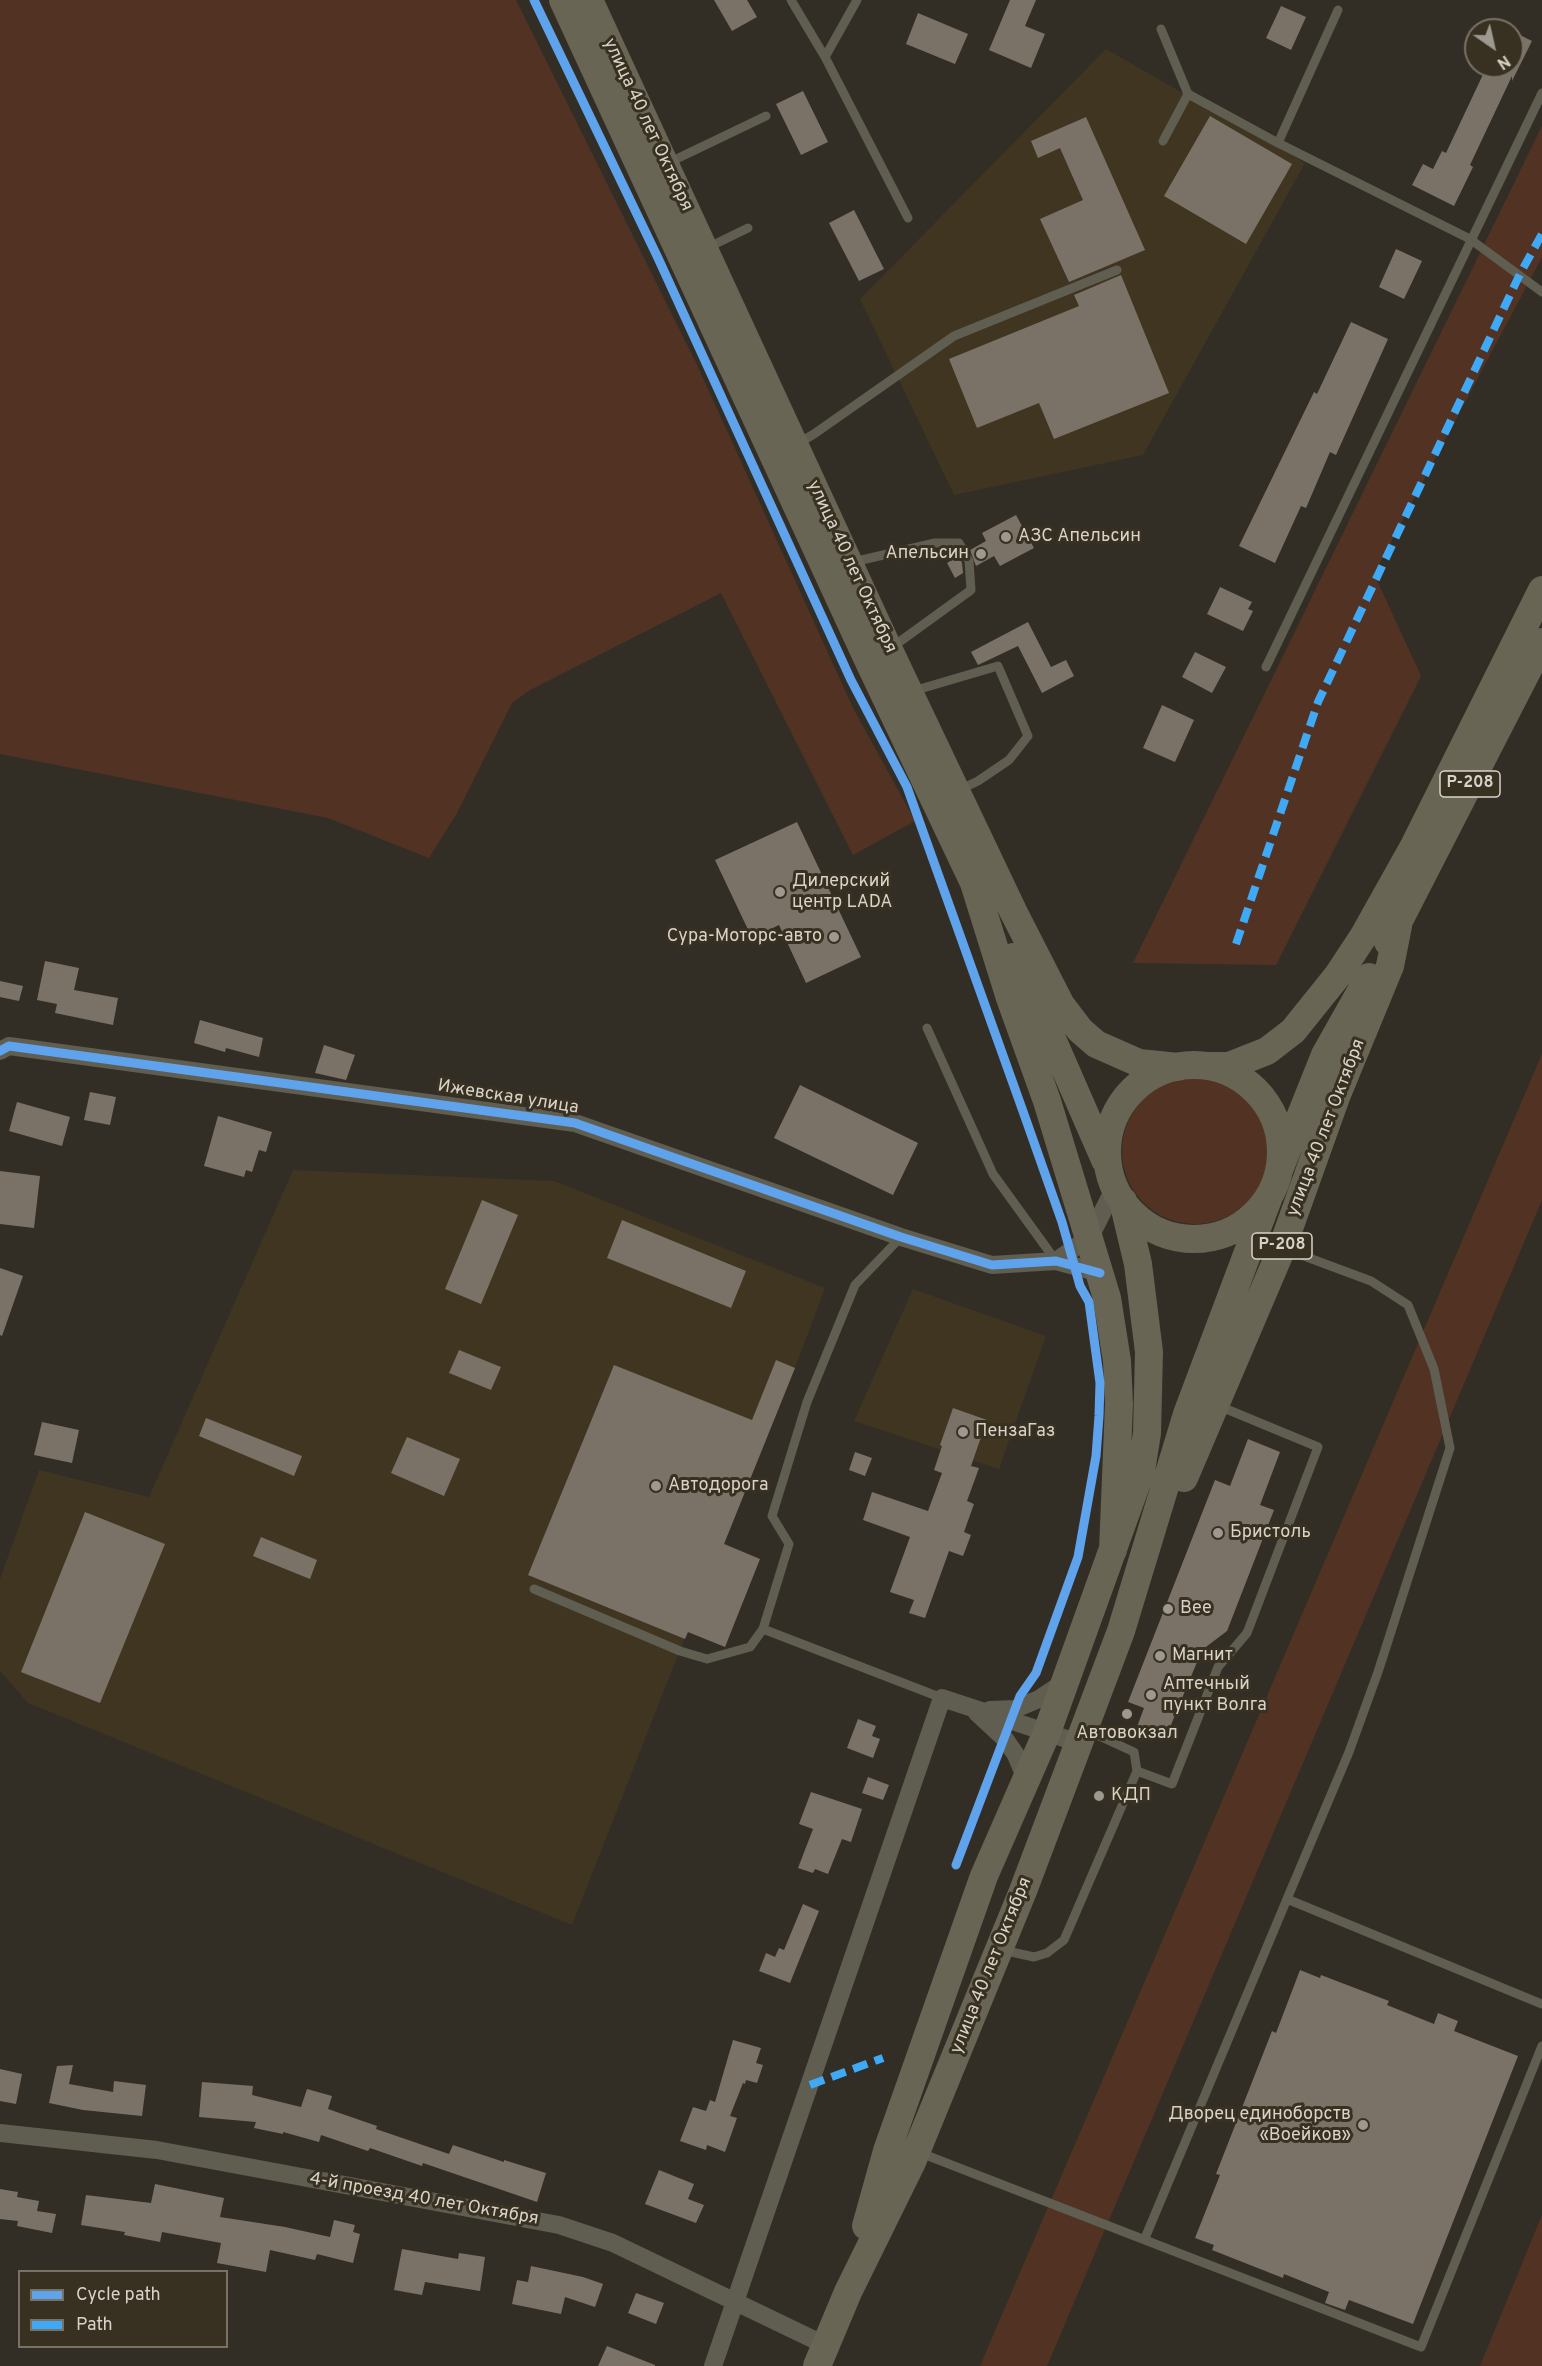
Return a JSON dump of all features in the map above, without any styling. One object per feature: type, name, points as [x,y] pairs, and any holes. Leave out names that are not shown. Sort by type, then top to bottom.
[{"type":"main road","name":"улица 40 лет Октября","points":[[563,0],[868,660],[974,883],[1010,998],[1047,1101],[1107,1298],[1117,1361],[1119,1404],[1113,1550]]},
{"type":"main road","name":"улица 40 лет Октября","points":[[589,0],[956,791],[1061,1005],[1080,1030],[1096,1044],[1128,1059],[1156,1066],[1228,1066],[1267,1051],[1293,1031],[1338,975],[1363,937],[1414,846],[1542,590]]},
{"type":"main road","name":"улица 40 лет Октября","points":[[821,2356],[848,2292],[916,2151],[999,1949],[1121,1631],[1187,1414],[1325,1055],[1398,926],[1542,642]]},
{"type":"main road","points":[[974,883],[1029,986],[1116,1187]]},
{"type":"main road","name":"улица 40 лет Октября","points":[[1144,1557],[1181,1487],[1282,1248],[1336,1097],[1390,966],[1398,926]]},
{"type":"main road","name":"улица 40 лет Октября","points":[[1209,1066],[1238,1077],[1251,1086],[1266,1103],[1277,1124],[1280,1139],[1280,1170]]},
{"type":"main road","name":"улица 40 лет Октября","points":[[848,2292],[887,2151],[984,1876],[1047,1732],[1141,1471],[1149,1400],[1146,1316],[1138,1264],[1116,1187],[1108,1142],[1117,1112],[1126,1099],[1149,1078],[1178,1067]]},
{"type":"main road","name":"улица 40 лет Октября","points":[[1116,1187],[1132,1213],[1151,1227],[1172,1236],[1188,1239],[1219,1235],[1233,1229],[1252,1216],[1268,1199]]},
{"type":"street","name":"Ижевская улица","points":[[0,1051],[9,1046],[575,1123],[901,1237],[992,1265],[1056,1261],[1100,1273]]},
{"type":"street","points":[[1056,1261],[1090,1237],[1116,1187]]},
{"type":"street","points":[[974,1710],[1015,1709],[1039,1699],[1066,1681]]},
{"type":"street","points":[[713,2366],[942,1698],[1047,1732],[1081,1736]]},
{"type":"street","points":[[974,1710],[1005,1739],[1016,1755],[1026,1779]]},
{"type":"street","name":"4-й проезд 40 лет Октября","points":[[0,2133],[157,2150],[559,2225],[613,2243],[735,2301],[821,2356]]},
{"type":"lane","points":[[791,0],[825,57],[908,218]]},
{"type":"lane","points":[[825,57],[857,0]]},
{"type":"lane","points":[[1278,143],[1338,10]]},
{"type":"lane","points":[[1161,28],[1188,94],[1278,143],[1470,239],[1542,292]]},
{"type":"lane","points":[[1266,667],[1542,93]]},
{"type":"lane","points":[[1162,141],[1188,94]]},
{"type":"lane","points":[[666,164],[766,116]]},
{"type":"lane","points":[[705,249],[748,228]]},
{"type":"lane","points":[[795,445],[954,336],[1117,270]]},
{"type":"lane","points":[[849,563],[935,543],[959,543],[969,561],[970,590],[889,650]]},
{"type":"lane","points":[[909,692],[998,666],[1028,736],[1009,760],[978,781],[956,791]]},
{"type":"lane","points":[[927,1028],[993,1174],[1056,1261]]},
{"type":"lane","points":[[534,1588],[680,1651],[707,1659],[750,1647],[763,1629],[789,1544],[772,1516],[807,1402],[855,1285],[901,1237]]},
{"type":"lane","points":[[1145,2238],[1357,1732],[1450,1448],[1434,1369],[1408,1305],[1371,1281],[1282,1248]]},
{"type":"lane","points":[[1137,1772],[1172,1784],[1218,1667],[1247,1633],[1318,1447],[1216,1404]]},
{"type":"lane","points":[[763,1629],[942,1698]]},
{"type":"lane","points":[[999,1949],[1034,1957],[1047,1953],[1064,1940],[1137,1772],[1134,1752],[1081,1736]]},
{"type":"lane","points":[[1287,1899],[1542,2004]]},
{"type":"lane","points":[[916,2151],[1421,2347],[1542,2046]]},
{"type":"shaded area","points":[[0,0],[516,0],[697,365],[853,708],[915,821],[853,855],[721,593],[530,690],[512,703],[457,813],[429,858],[328,818],[0,754]]},
{"type":"shaded area","points":[[1106,49],[1305,163],[1143,455],[954,495],[860,299]]},
{"type":"shaded area","points":[[1542,126],[1542,257],[1374,574],[1421,676],[1276,965],[1133,963]]},
{"type":"shaded area","points":[[1542,1054],[1542,1200],[1047,2366],[980,2366]]},
{"type":"shaded area","points":[[1195,1078],[1223,1083],[1247,1099],[1263,1123],[1268,1151],[1263,1179],[1247,1203],[1223,1219],[1195,1224],[1167,1219],[1143,1203],[1127,1179],[1122,1151],[1127,1123],[1143,1099],[1167,1083]]},
{"type":"shaded area","points":[[293,1170],[554,1181],[825,1288],[724,1543],[760,1559],[725,1647],[687,1632],[572,1925],[28,1703],[0,1671],[0,1579],[39,1470],[149,1497]]},
{"type":"shaded area","points":[[913,1289],[1046,1336],[999,1469],[854,1421]]},
{"type":"shaded area","points":[[1542,2215],[1542,2366],[1480,2366]]},
{"type":"building","points":[[714,0],[747,0],[757,17],[732,31]]},
{"type":"building","points":[[1010,0],[1036,0],[1025,26],[1045,34],[1031,68],[989,50]]},
{"type":"building","points":[[1281,6],[1306,17],[1291,50],[1266,38]]},
{"type":"building","points":[[918,13],[968,34],[955,64],[906,44]]},
{"type":"building","points":[[1524,37],[1532,41],[1524,57]]},
{"type":"building","points":[[1481,78],[1511,78],[1470,165],[1473,167],[1454,206],[1412,185],[1423,164],[1433,169],[1442,151],[1446,153]]},
{"type":"building","points":[[803,91],[828,142],[801,155],[776,104]]},
{"type":"building","points":[[1210,116],[1292,164],[1246,244],[1164,196]]},
{"type":"building","points":[[1086,117],[1145,250],[1069,282],[1040,219],[1083,200],[1060,148],[1038,158],[1031,141]]},
{"type":"building","points":[[854,210],[884,269],[859,281],[829,223]]},
{"type":"building","points":[[1396,249],[1422,261],[1404,299],[1379,287]]},
{"type":"building","points":[[1121,275],[1169,393],[1054,439],[1039,403],[977,428],[949,359],[1079,306],[1074,295]]},
{"type":"building","points":[[1351,322],[1388,339],[1336,455],[1330,452],[1306,508],[1301,506],[1275,563],[1239,546]]},
{"type":"building","name":"АЗС Апельсин","points":[[1016,515],[1034,548],[1000,566],[994,556],[976,566],[970,550],[986,541],[982,533]]},
{"type":"building","points":[[959,556],[963,573],[955,578],[947,563]]},
{"type":"building","points":[[1220,587],[1252,602],[1248,609],[1253,611],[1243,631],[1207,614]]},
{"type":"building","points":[[1028,622],[1051,667],[1066,660],[1074,676],[1042,693],[1018,646],[978,665],[971,652]]},
{"type":"building","points":[[1195,652],[1226,667],[1212,693],[1182,677]]},
{"type":"building","points":[[1162,705],[1194,720],[1175,762],[1143,748]]},
{"type":"building","name":"Дилерский центр LADA","points":[[797,822],[861,957],[806,983],[779,925],[752,938],[715,860]]},
{"type":"building","points":[[45,961],[79,968],[74,990],[118,998],[113,1025],[55,1013],[57,1004],[37,1000]]},
{"type":"building","points":[[0,981],[23,986],[19,1001],[0,997]]},
{"type":"building","points":[[200,1020],[263,1038],[259,1057],[226,1048],[225,1052],[194,1043]]},
{"type":"building","points":[[324,1045],[355,1055],[346,1080],[315,1073]]},
{"type":"building","points":[[800,1085],[918,1143],[893,1195],[774,1138]]},
{"type":"building","points":[[90,1092],[116,1097],[110,1125],[84,1120]]},
{"type":"building","points":[[17,1102],[70,1117],[62,1146],[9,1131]]},
{"type":"building","points":[[218,1116],[272,1132],[266,1152],[259,1150],[252,1172],[246,1170],[244,1177],[204,1166]]},
{"type":"building","points":[[0,1171],[40,1176],[34,1228],[0,1224]]},
{"type":"building","points":[[482,1200],[518,1215],[481,1304],[445,1289]]},
{"type":"building","points":[[622,1220],[746,1271],[731,1308],[607,1258]]},
{"type":"building","points":[[0,1268],[23,1276],[2,1336],[0,1335]]},
{"type":"building","points":[[459,1350],[501,1367],[491,1390],[449,1373]]},
{"type":"building","name":"Автодорога","points":[[776,1360],[795,1368],[724,1544],[760,1559],[725,1647],[688,1632],[685,1639],[528,1575],[614,1365],[752,1420]]},
{"type":"building","points":[[953,1408],[987,1420],[971,1466],[979,1468],[967,1501],[974,1504],[964,1532],[971,1535],[963,1556],[949,1551],[925,1618],[909,1613],[914,1600],[890,1592],[910,1537],[863,1520],[872,1492],[928,1511],[942,1473],[934,1470]]},
{"type":"building","points":[[206,1418],[302,1456],[294,1476],[199,1436]]},
{"type":"building","points":[[42,1422],[79,1430],[72,1463],[34,1455]]},
{"type":"building","points":[[407,1437],[460,1459],[444,1496],[391,1473]]},
{"type":"building","points":[[1248,1439],[1280,1452],[1260,1505],[1274,1510],[1227,1631],[1202,1650],[1166,1737],[1137,1727],[1144,1708],[1128,1702],[1215,1480],[1230,1486]]},
{"type":"building","points":[[855,1452],[872,1458],[865,1476],[849,1470]]},
{"type":"building","points":[[85,1512],[165,1544],[100,1703],[21,1672]]},
{"type":"building","points":[[261,1537],[317,1560],[310,1579],[253,1556]]},
{"type":"building","points":[[858,1719],[876,1726],[872,1736],[880,1739],[873,1758],[847,1748]]},
{"type":"building","points":[[868,1777],[889,1785],[883,1800],[862,1793]]},
{"type":"building","points":[[811,1792],[862,1809],[851,1842],[842,1839],[828,1874],[815,1869],[813,1873],[798,1868],[813,1829],[799,1824]]},
{"type":"building","points":[[803,1904],[819,1911],[790,1983],[759,1971],[766,1953],[775,1957],[779,1948],[784,1950]]},
{"type":"building","name":"Дворец единоборств «Воейков»","points":[[1300,1970],[1320,1978],[1321,1975],[1389,2001],[1387,2005],[1434,2024],[1438,2013],[1458,2021],[1454,2031],[1518,2056],[1413,2324],[1349,2300],[1345,2310],[1325,2303],[1329,2292],[1284,2274],[1283,2278],[1212,2250],[1214,2245],[1195,2238],[1220,2175],[1216,2174],[1272,2031],[1276,2033]]},
{"type":"building","points":[[733,2040],[761,2048],[756,2063],[763,2065],[757,2083],[746,2080],[745,2084],[743,2083],[730,2116],[737,2118],[725,2152],[707,2145],[706,2150],[680,2141],[693,2107],[706,2111],[710,2100],[715,2102]]},
{"type":"building","points":[[73,2065],[69,2084],[113,2092],[114,2081],[146,2085],[142,2116],[83,2110],[49,2103],[57,2066]]},
{"type":"building","points":[[0,2069],[22,2074],[16,2104],[0,2101]]},
{"type":"building","points":[[202,2082],[253,2086],[252,2095],[301,2107],[307,2089],[332,2096],[328,2109],[377,2126],[376,2129],[449,2154],[453,2145],[546,2173],[537,2202],[423,2163],[422,2166],[370,2148],[368,2151],[321,2135],[319,2142],[283,2132],[283,2134],[254,2128],[256,2122],[199,2117]]},
{"type":"building","points":[[659,2170],[694,2184],[688,2199],[704,2205],[696,2223],[645,2204]]},
{"type":"building","points":[[155,2184],[224,2198],[220,2217],[330,2237],[334,2220],[355,2225],[353,2232],[360,2234],[353,2263],[317,2254],[315,2260],[270,2250],[266,2272],[217,2263],[221,2243],[162,2232],[160,2242],[124,2235],[125,2232],[81,2225],[86,2195],[151,2203]]},
{"type":"building","points":[[0,2189],[18,2192],[17,2197],[39,2201],[37,2211],[56,2214],[52,2233],[17,2226],[18,2221],[0,2219]]},
{"type":"building","points":[[402,2249],[458,2259],[459,2253],[485,2257],[480,2291],[425,2282],[422,2295],[394,2290]]},
{"type":"building","points":[[531,2266],[583,2277],[603,2284],[595,2307],[565,2297],[561,2314],[512,2304],[517,2280],[528,2282]]},
{"type":"building","points":[[636,2293],[664,2303],[656,2324],[628,2313]]},
{"type":"building","points":[[607,2346],[655,2365],[655,2366],[598,2366]]},
{"type":"marked path","points":[[1236,944],[1318,702],[1520,274],[1542,234]]},
{"type":"marked path","points":[[810,2085],[883,2058]]},
{"type":"cycle path","points":[[534,0],[658,258],[851,680],[907,787],[1062,1222],[1080,1286],[1089,1302],[1100,1383],[1099,1416],[1096,1456],[1078,1557],[1036,1673],[1020,1696],[956,1865]]},
{"type":"cycle path","points":[[0,1051],[9,1046],[575,1123],[901,1237],[992,1265],[1056,1261],[1100,1273]]},
{"type":"place","name":"АЗС Апельсин","points":[[1006,537]]},
{"type":"place","name":"Апельсин","points":[[981,554]]},
{"type":"place","name":"Дилерский центр LADA","points":[[780,892]]},
{"type":"place","name":"Сура-Моторс-авто","points":[[834,937]]},
{"type":"place","name":"ПензаГаз","points":[[963,1432]]},
{"type":"place","name":"Автодорога","points":[[656,1486]]},
{"type":"place","name":"Бристоль","points":[[1218,1533]]},
{"type":"place","name":"Bee","points":[[1168,1609]]},
{"type":"place","name":"Магнит","points":[[1160,1656]]},
{"type":"place","name":"Аптечный пункт Волга","points":[[1151,1695]]},
{"type":"place","name":"Автовокзал","points":[[1127,1714]]},
{"type":"place","name":"КДП","points":[[1099,1796]]},
{"type":"place","name":"Дворец единоборств «Воейков»","points":[[1363,2125]]}]
